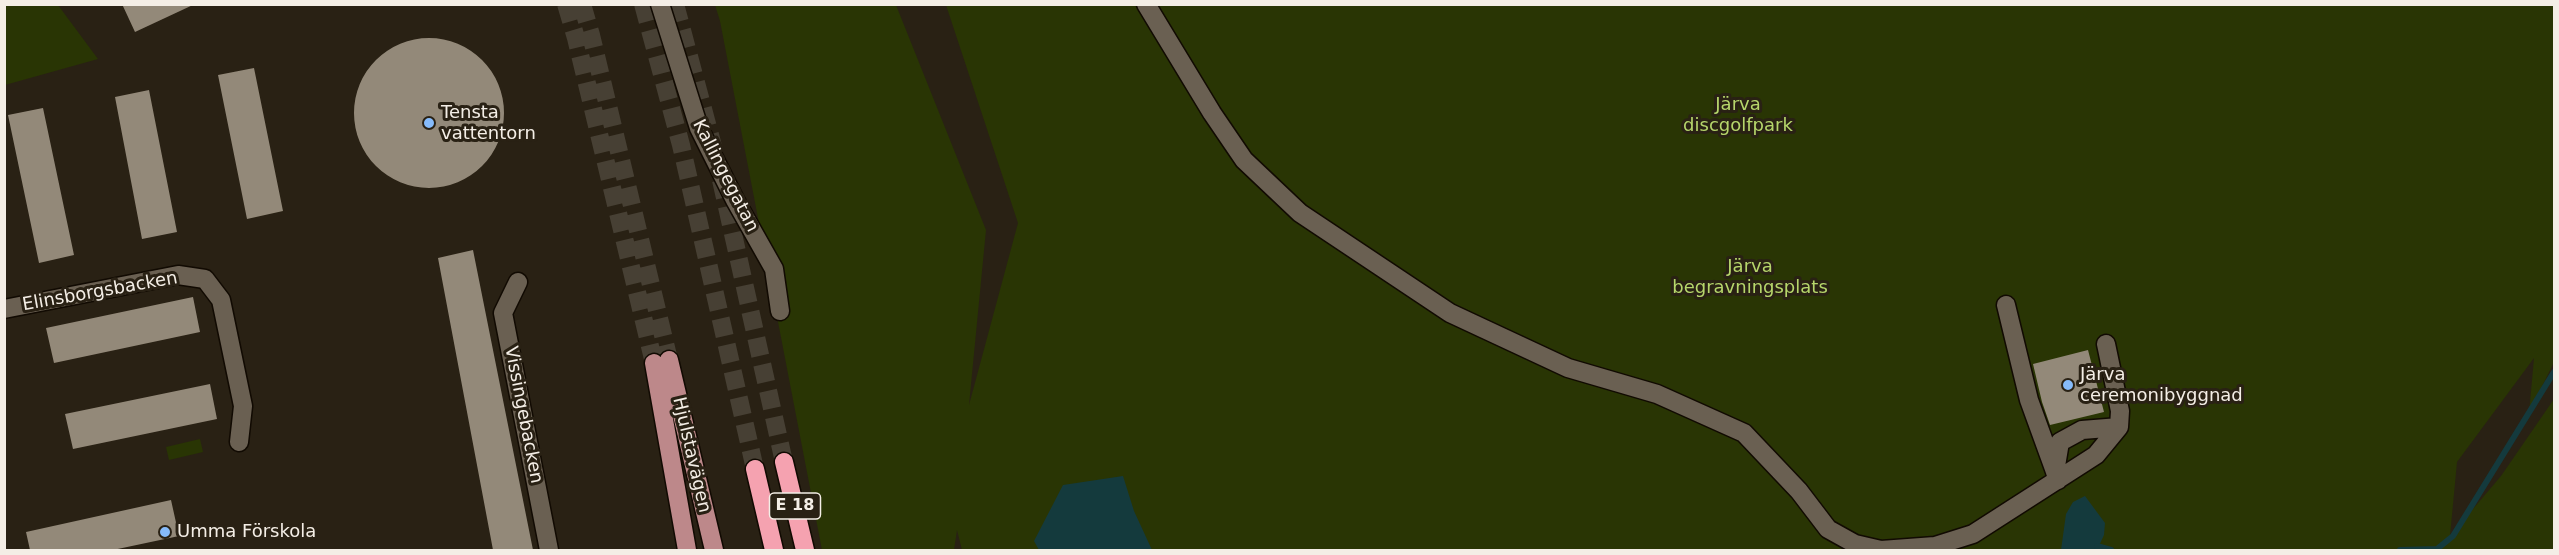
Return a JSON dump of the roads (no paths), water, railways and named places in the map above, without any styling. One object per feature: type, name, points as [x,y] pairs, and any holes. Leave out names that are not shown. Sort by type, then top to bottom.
[{"type":"highway","name":"E 18","points":[[784,462],[805,550]]},
{"type":"highway","name":"E 18","points":[[755,469],[774,550]]},
{"type":"main road","name":"Hjulstavägen","points":[[687,550],[662,362],[714,550]]},
{"type":"street","name":"Kallingegatan","points":[[660,4],[699,128],[735,200],[774,269],[780,311]]},
{"type":"street","points":[[1146,4],[1212,113],[1244,160],[1300,213],[1450,313],[1568,368],[1657,394],[1744,433],[1799,491],[1828,530],[1855,544],[1881,550],[1935,546],[1973,534],[2057,477],[2096,455],[2119,427],[2120,411],[2106,344]]},
{"type":"street","name":"Elinsborgsbacken","points":[[4,309],[178,275],[206,279],[221,300],[241,396],[243,406],[239,442]]},
{"type":"street","name":"Vissingebacken","points":[[518,282],[503,313],[549,550]]},
{"type":"street","points":[[2006,305],[2029,400],[2057,477]]},
{"type":"street","points":[[2057,477],[2060,442],[2082,430],[2119,427]]},
{"type":"water","points":[[1123,476],[1134,511],[1152,550],[1039,550],[1034,541],[1063,485]]},
{"type":"water","points":[[2085,496],[2105,523],[2104,535],[2097,550],[2061,550],[2066,514],[2073,502]]},
{"type":"waterway","points":[[2400,550],[2437,549],[2453,536],[2554,372]]},
{"type":"waterway","points":[[2097,546],[2111,550]]},
{"type":"tunnel","points":[[566,4],[654,363]]},
{"type":"tunnel","points":[[582,4],[669,360]]},
{"type":"tunnel","points":[[643,4],[681,145],[755,469]]},
{"type":"tunnel","points":[[675,4],[714,150]]},
{"type":"tunnel","points":[[721,180],[784,462]]},
{"type":"place","name":"Tensta vattentorn","points":[[429,123]]},
{"type":"place","name":"Järva ceremonibyggnad","points":[[2068,385]]},
{"type":"place","name":"Umma Förskola","points":[[165,532]]},
{"type":"park label","name":"Järva discgolfpark","points":[[1738,115]]},
{"type":"park label","name":"Järva begravningsplats","points":[[1750,277]]}]
